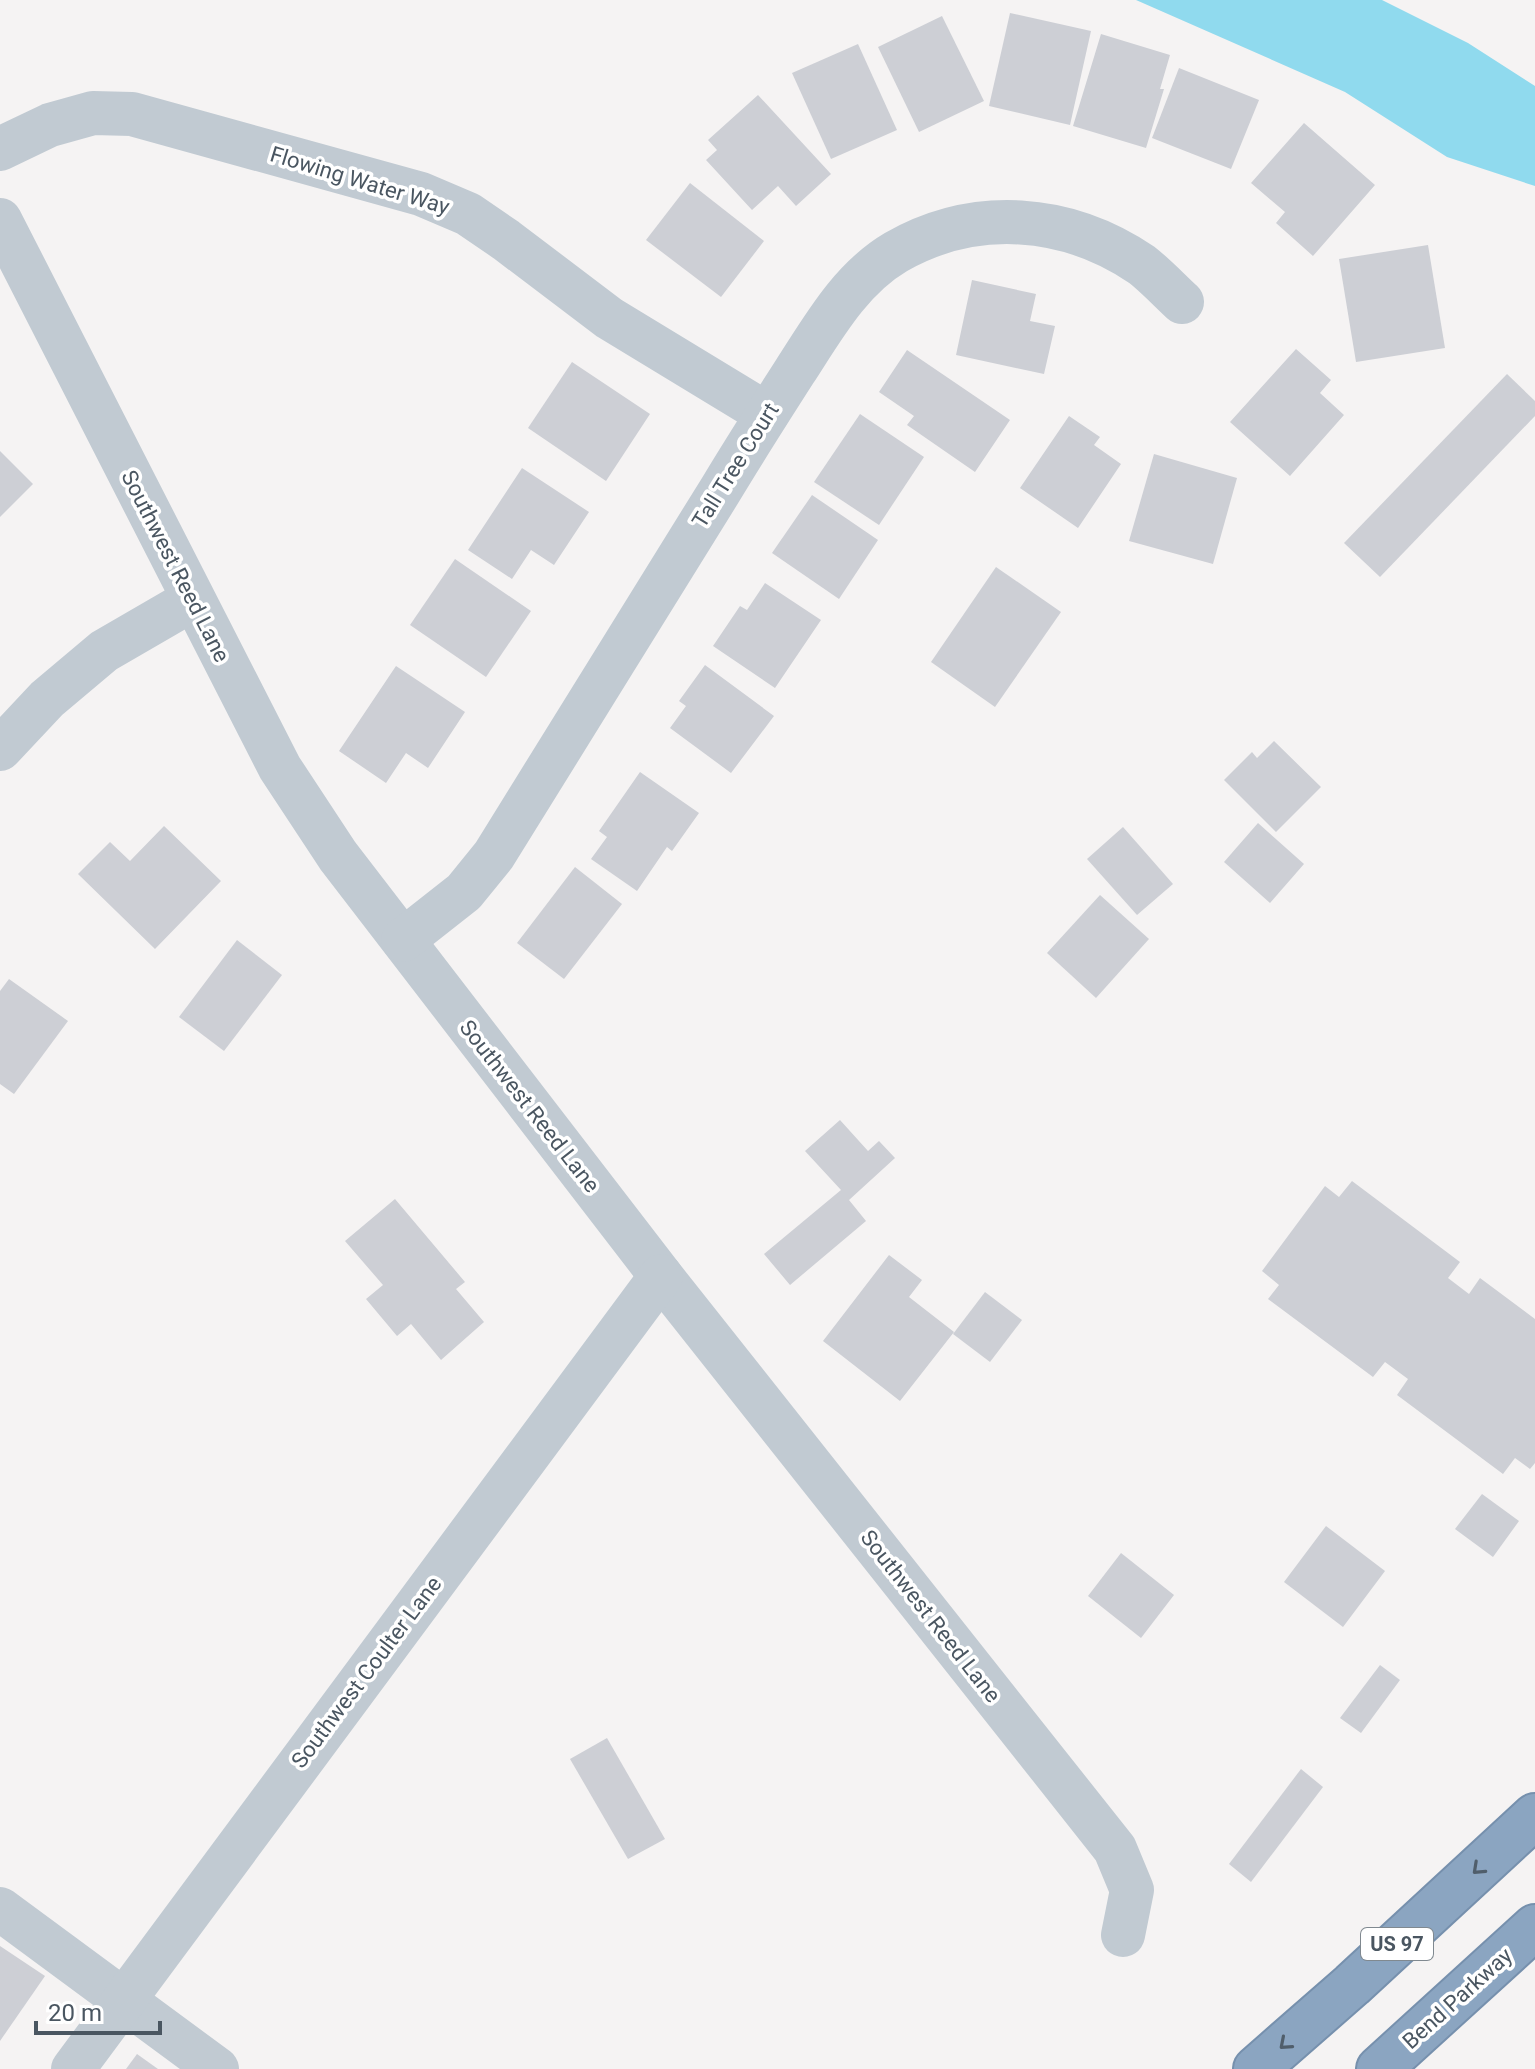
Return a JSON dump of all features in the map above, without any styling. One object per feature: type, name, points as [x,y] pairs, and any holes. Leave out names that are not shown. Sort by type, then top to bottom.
[{"type":"highway","name":"US 97","points":[[1256,2069],[1535,1816]]},
{"type":"highway","name":"Bend Parkway","points":[[1381,2068],[1535,1927]]},
{"type":"street","name":"Flowing Water Way","points":[[0,149],[50,125],[93,113],[132,114],[421,194],[468,214],[609,318],[767,414]]},
{"type":"street","name":"Southwest Reed Lane","points":[[0,220],[280,768],[338,856],[661,1276],[1115,1849],[1132,1890],[1123,1935]]},
{"type":"street","name":"Tall Tree Court","points":[[403,940],[464,892],[494,855],[767,414],[839,303],[863,277],[894,253],[936,233],[990,221],[1048,224],[1098,241],[1143,266],[1182,302]]},
{"type":"street","points":[[0,749],[47,699],[104,651],[192,600]]},
{"type":"street","name":"Southwest Coulter Lane","points":[[73,2069],[661,1276]]},
{"type":"street","points":[[0,1909],[217,2069]]},
{"type":"water","points":[[1136,0],[1382,0],[1468,43],[1535,86],[1535,186],[1447,157],[1345,92]]},
{"type":"building","points":[[1010,13],[1091,31],[1070,125],[989,106]]},
{"type":"building","points":[[942,16],[984,101],[919,132],[878,47]]},
{"type":"building","points":[[1101,34],[1170,55],[1160,89],[1164,89],[1146,148],[1073,126]]},
{"type":"building","points":[[858,44],[897,130],[831,159],[792,73]]},
{"type":"building","points":[[1179,68],[1259,100],[1231,169],[1152,138]]},
{"type":"building","points":[[758,95],[831,174],[796,206],[778,186],[752,210],[706,160],[717,150],[708,140]]},
{"type":"building","points":[[1304,123],[1375,185],[1313,256],[1276,223],[1285,212],[1251,183]]},
{"type":"building","points":[[690,183],[764,241],[721,297],[646,240]]},
{"type":"building","points":[[1428,245],[1445,348],[1356,362],[1339,259]]},
{"type":"building","points":[[972,280],[1036,294],[1030,321],[1055,326],[1044,374],[956,355]]},
{"type":"building","points":[[1296,349],[1331,380],[1320,393],[1344,415],[1290,476],[1230,422]]},
{"type":"building","points":[[907,350],[1010,420],[975,472],[907,425],[914,416],[879,392]]},
{"type":"building","points":[[572,362],[650,414],[606,481],[528,428]]},
{"type":"building","points":[[1507,374],[1535,401],[1535,416],[1380,577],[1344,543]]},
{"type":"building","points":[[860,414],[924,457],[879,525],[814,482]]},
{"type":"building","points":[[1069,416],[1100,437],[1094,445],[1121,464],[1078,528],[1020,488]]},
{"type":"building","points":[[0,451],[33,484],[0,517]]},
{"type":"building","points":[[1154,454],[1237,478],[1213,564],[1129,541]]},
{"type":"building","points":[[522,468],[589,512],[554,565],[531,550],[512,579],[468,550]]},
{"type":"building","points":[[812,495],[878,540],[839,599],[772,553]]},
{"type":"building","points":[[455,559],[531,611],[486,677],[410,625]]},
{"type":"building","points":[[996,567],[1061,612],[995,707],[931,662]]},
{"type":"building","points":[[765,583],[821,620],[775,688],[713,646],[740,606],[747,610]]},
{"type":"building","points":[[705,665],[774,716],[731,773],[670,728],[686,706],[679,701]]},
{"type":"building","points":[[396,666],[465,712],[428,768],[406,753],[386,783],[339,751]]},
{"type":"building","points":[[1274,741],[1321,787],[1276,832],[1224,780],[1252,752],[1257,758]]},
{"type":"building","points":[[640,772],[699,813],[672,851],[667,847],[637,891],[591,859],[607,837],[599,831]]},
{"type":"building","points":[[1258,823],[1304,864],[1270,903],[1224,862]]},
{"type":"building","points":[[164,826],[221,881],[155,949],[78,874],[110,842],[130,861]]},
{"type":"building","points":[[1123,827],[1173,884],[1137,915],[1087,859]]},
{"type":"building","points":[[575,867],[622,904],[564,979],[517,943]]},
{"type":"building","points":[[1100,895],[1149,939],[1096,998],[1047,953]]},
{"type":"building","points":[[237,940],[282,975],[224,1051],[179,1017]]},
{"type":"building","points":[[9,979],[68,1021],[14,1094],[0,1084],[0,991]]},
{"type":"building","points":[[840,1120],[868,1151],[879,1141],[895,1158],[849,1200],[866,1221],[790,1285],[764,1254],[841,1190],[805,1151]]},
{"type":"building","points":[[1352,1181],[1460,1262],[1448,1278],[1469,1294],[1480,1278],[1535,1319],[1535,1463],[1530,1469],[1515,1458],[1503,1474],[1397,1395],[1408,1379],[1385,1362],[1373,1377],[1268,1299],[1279,1285],[1262,1271],[1325,1186],[1339,1197]]},
{"type":"building","points":[[395,1199],[465,1282],[456,1289],[484,1322],[441,1360],[411,1324],[397,1336],[366,1299],[383,1285],[345,1241]]},
{"type":"building","points":[[889,1255],[922,1280],[909,1297],[954,1332],[900,1401],[823,1341]]},
{"type":"building","points":[[985,1292],[1022,1320],[990,1362],[953,1334]]},
{"type":"building","points":[[1482,1494],[1519,1521],[1493,1557],[1455,1529]]},
{"type":"building","points":[[1326,1526],[1385,1571],[1343,1627],[1284,1582]]},
{"type":"building","points":[[1121,1553],[1174,1595],[1141,1638],[1088,1596]]},
{"type":"building","points":[[1380,1665],[1400,1680],[1361,1733],[1340,1718]]},
{"type":"building","points":[[607,1738],[665,1839],[628,1859],[570,1759]]},
{"type":"building","points":[[1301,1769],[1323,1787],[1251,1882],[1229,1864]]},
{"type":"building","points":[[0,1946],[45,1976],[0,2041]]},
{"type":"building","points":[[137,2054],[158,2069],[126,2069]]}]
